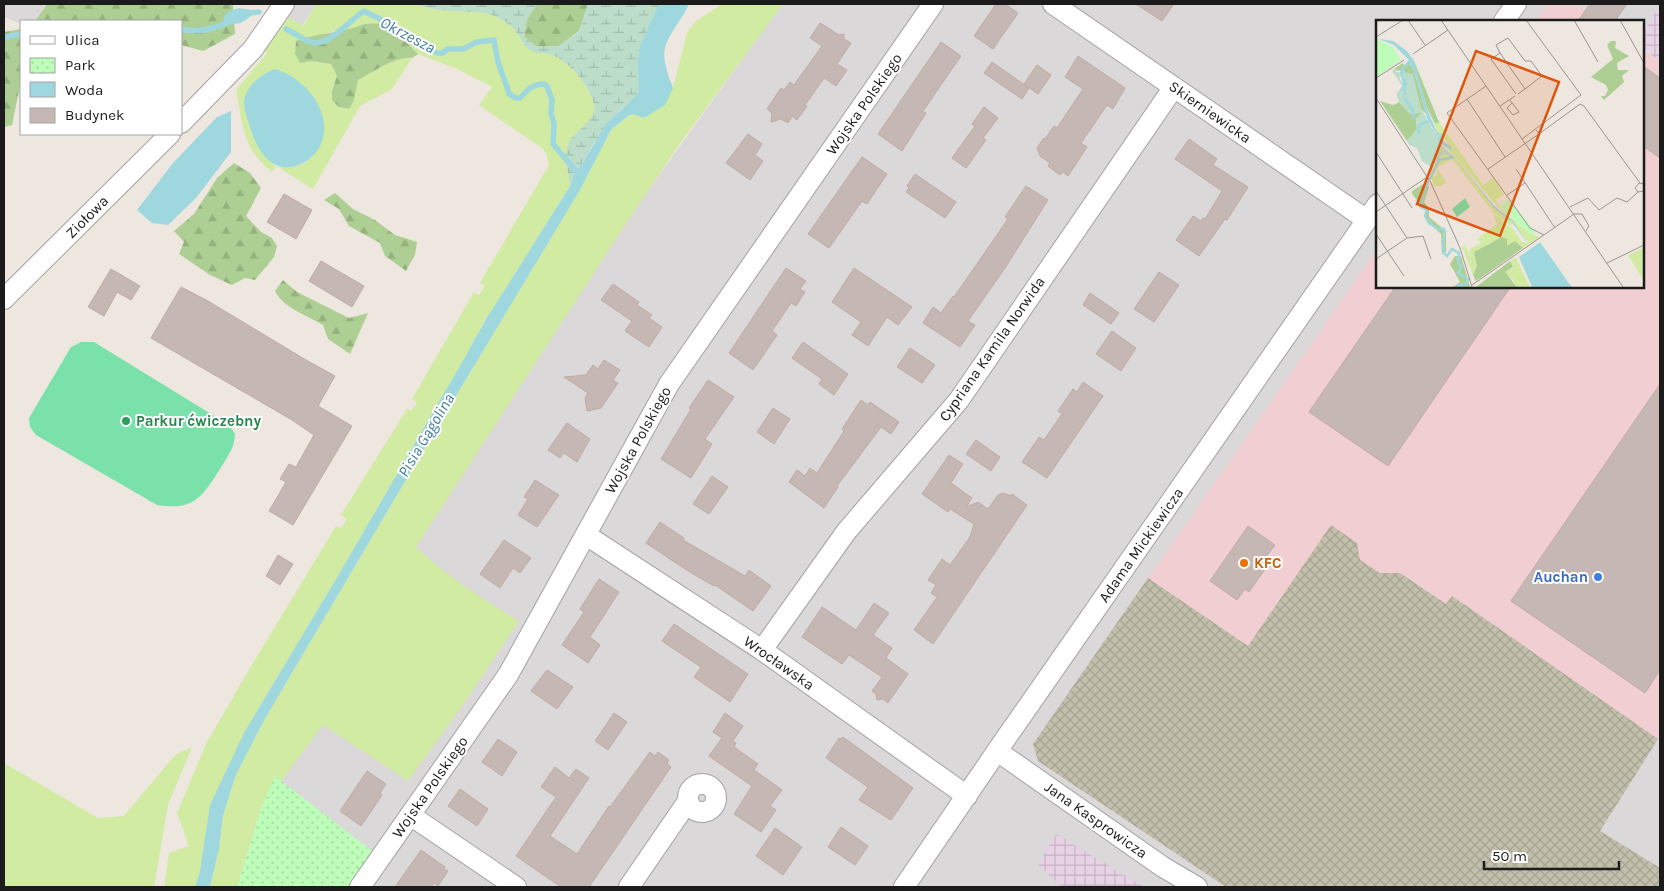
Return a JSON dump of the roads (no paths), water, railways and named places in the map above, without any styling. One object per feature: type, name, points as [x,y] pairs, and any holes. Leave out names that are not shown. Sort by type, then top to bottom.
[{"type":"street","name":"Wojska Polskiego","points":[[360,887],[508,675],[669,384],[933,4]]},
{"type":"street","name":"Skierniewicka","points":[[1053,4],[1174,87],[1372,212]]},
{"type":"street","points":[[1505,20],[1516,4]]},
{"type":"street","points":[[182,122],[253,49],[282,8]]},
{"type":"street","name":"Cypriana Kamila Norwida","points":[[762,650],[846,532],[959,400],[1174,87]]},
{"type":"street","name":"Ziołowa","points":[[4,299],[169,135]]},
{"type":"street","name":"Adama Mickiewicza","points":[[904,887],[1372,212]]},
{"type":"street","name":"Wrocławska","points":[[586,535],[762,650],[967,796]]},
{"type":"street","name":"Jana Kasprowicza","points":[[997,751],[1163,867],[1197,887]]},
{"type":"street","points":[[629,887],[688,801]]},
{"type":"street","points":[[410,815],[516,887]]},
{"type":"water","name":"Pisia Gągolina","points":[[659,4],[689,4],[665,47],[666,65],[673,88],[665,105],[644,118],[633,114],[628,116],[611,130],[580,190],[263,722],[236,775],[231,790],[223,816],[219,849],[210,887],[195,887],[200,871],[210,805],[245,731],[339,574],[487,317],[570,186],[576,170],[582,164],[606,124],[639,93],[638,61],[641,44]]},
{"type":"water","points":[[239,8],[252,10],[254,14],[241,23],[226,25],[224,16]]},
{"type":"water","points":[[275,69],[298,81],[308,90],[322,113],[324,126],[323,139],[317,151],[299,165],[290,167],[274,164],[262,153],[254,138],[244,107],[247,92],[254,82],[264,74]]},
{"type":"water","points":[[231,111],[231,152],[196,198],[168,225],[152,223],[137,210],[173,163],[217,117]]},
{"type":"waterway","name":"Okrzesza","points":[[286,29],[308,41],[318,43],[332,37],[364,11],[388,23],[437,53],[443,53],[447,49],[463,49],[477,42],[494,40],[498,62],[509,94],[520,98],[533,86],[540,84],[547,86],[552,100],[553,144],[579,175]]},
{"type":"waterway","name":"Okrzesza","points":[[247,13],[259,12]]},
{"type":"waterway","name":"Okrzesza","points":[[182,29],[194,31],[207,29],[220,26],[232,20]]},
{"type":"waterway","name":"Okrzesza","points":[[4,37],[20,34]]},
{"type":"place","name":"Parkur ćwiczebny","points":[[126,421]]},
{"type":"place","name":"KFC","points":[[1244,563]]},
{"type":"place","name":"Auchan","points":[[1598,577]]}]
